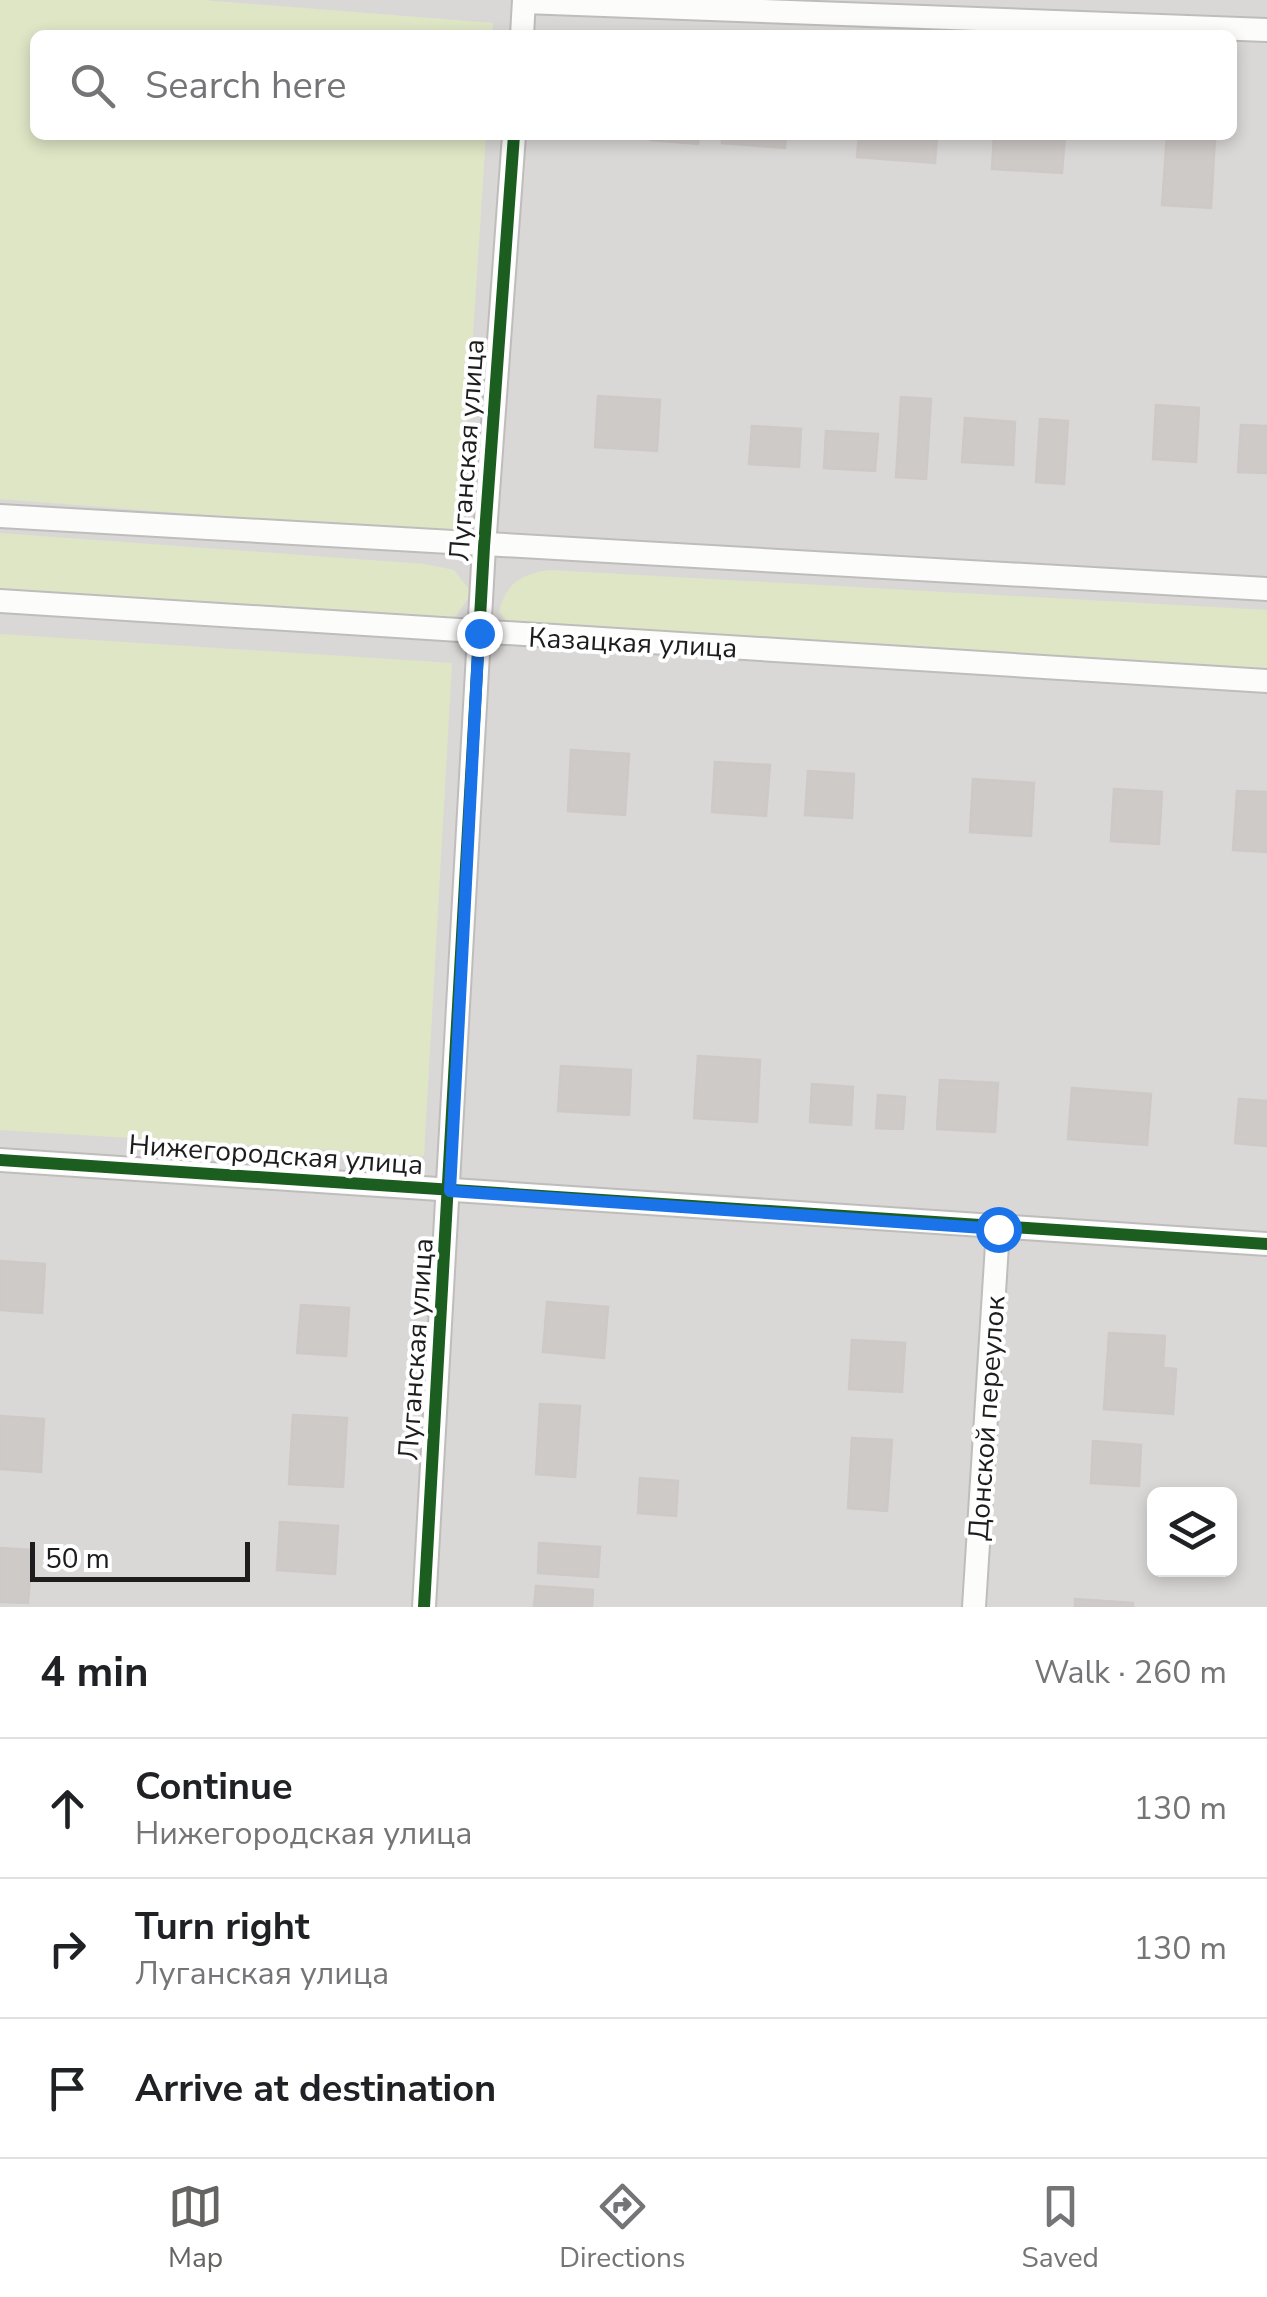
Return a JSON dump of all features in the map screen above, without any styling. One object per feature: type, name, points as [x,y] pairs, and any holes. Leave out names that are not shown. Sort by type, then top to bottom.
[{"type":"street","points":[[522,30],[524,1],[1076,10],[1267,30]]},
{"type":"street","name":"Луганская улица","points":[[424,1607],[484,547],[514,140]]},
{"type":"street","points":[[0,516],[484,547],[1267,589]]},
{"type":"street","name":"Казацкая улица","points":[[0,601],[1267,680]]},
{"type":"street","name":"Нижегородская улица","points":[[0,1160],[1267,1244]]},
{"type":"street","name":"Донской переулок","points":[[974,1607],[998,1229]]},
{"type":"shaded area","points":[[0,0],[1267,0],[1267,1607],[0,1607]]},
{"type":"green space","points":[[0,0],[203,0],[493,23],[492,30],[30,30],[30,140],[486,140],[460,535],[0,499]]},
{"type":"green space","points":[[0,533],[425,564],[454,570],[472,593],[456,616],[434,620],[0,592]]},
{"type":"green space","points":[[549,570],[1267,610],[1267,670],[508,622],[499,612],[506,593],[530,574]]},
{"type":"green space","points":[[0,634],[452,663],[424,1156],[0,1130]]},
{"type":"building","points":[[651,140],[698,140],[698,144]]},
{"type":"building","points":[[722,140],[786,140],[785,148]]},
{"type":"building","points":[[859,140],[937,140],[935,163],[857,157]]},
{"type":"building","points":[[994,140],[1065,140],[1062,173],[992,169]]},
{"type":"building","points":[[1167,140],[1215,140],[1211,208],[1162,205]]},
{"type":"building","points":[[598,396],[660,400],[657,451],[595,447]]},
{"type":"building","points":[[901,397],[931,399],[926,479],[896,477]]},
{"type":"building","points":[[1156,405],[1199,408],[1196,462],[1153,459]]},
{"type":"building","points":[[965,418],[1015,422],[1013,465],[962,462]]},
{"type":"building","points":[[1040,419],[1068,421],[1064,484],[1036,482]]},
{"type":"building","points":[[1241,425],[1267,426],[1267,473],[1238,472]]},
{"type":"building","points":[[752,426],[801,429],[799,467],[749,464]]},
{"type":"building","points":[[826,431],[878,434],[875,471],[824,468]]},
{"type":"building","points":[[571,750],[629,754],[625,815],[568,811]]},
{"type":"building","points":[[715,762],[770,765],[766,816],[712,812]]},
{"type":"building","points":[[808,771],[854,774],[852,818],[805,815]]},
{"type":"building","points":[[973,779],[1034,783],[1031,836],[970,832]]},
{"type":"building","points":[[1114,789],[1162,792],[1159,844],[1111,841]]},
{"type":"building","points":[[1237,791],[1267,792],[1267,852],[1233,850]]},
{"type":"building","points":[[698,1056],[760,1060],[757,1122],[694,1118]]},
{"type":"building","points":[[561,1066],[631,1070],[629,1115],[558,1111]]},
{"type":"building","points":[[940,1080],[998,1083],[995,1132],[937,1129]]},
{"type":"building","points":[[812,1084],[853,1087],[851,1125],[810,1122]]},
{"type":"building","points":[[1072,1088],[1151,1094],[1147,1145],[1068,1139]]},
{"type":"building","points":[[878,1095],[905,1097],[903,1129],[876,1128]]},
{"type":"building","points":[[1239,1099],[1267,1101],[1267,1146],[1235,1143]]},
{"type":"building","points":[[0,1261],[45,1264],[42,1313],[0,1310]]},
{"type":"building","points":[[547,1302],[608,1307],[604,1358],[543,1352]]},
{"type":"building","points":[[301,1305],[349,1308],[346,1356],[297,1353]]},
{"type":"building","points":[[1109,1333],[1165,1336],[1163,1368],[1176,1369],[1173,1414],[1104,1409]]},
{"type":"building","points":[[852,1340],[905,1343],[902,1392],[849,1389]]},
{"type":"building","points":[[540,1404],[580,1406],[575,1477],[536,1474]]},
{"type":"building","points":[[293,1415],[347,1418],[343,1487],[289,1484]]},
{"type":"building","points":[[0,1416],[44,1419],[41,1472],[0,1469]]},
{"type":"building","points":[[852,1438],[892,1440],[887,1511],[848,1508]]},
{"type":"building","points":[[1093,1441],[1141,1445],[1139,1486],[1091,1483]]},
{"type":"building","points":[[640,1478],[678,1481],[676,1516],[638,1513]]},
{"type":"building","points":[[280,1522],[338,1526],[335,1574],[277,1570]]},
{"type":"building","points":[[539,1543],[600,1547],[598,1577],[538,1573]]},
{"type":"building","points":[[0,1548],[32,1550],[28,1603],[0,1602]]},
{"type":"building","points":[[536,1586],[593,1590],[592,1607],[534,1607]]},
{"type":"building","points":[[1075,1599],[1133,1603],[1133,1607],[1075,1607]]},
{"type":"cycle path","points":[[424,1607],[484,547],[514,140]]},
{"type":"cycle path","points":[[0,1160],[1267,1244]]},
{"type":"route","points":[[479,633],[450,1191],[998,1229]]}]
